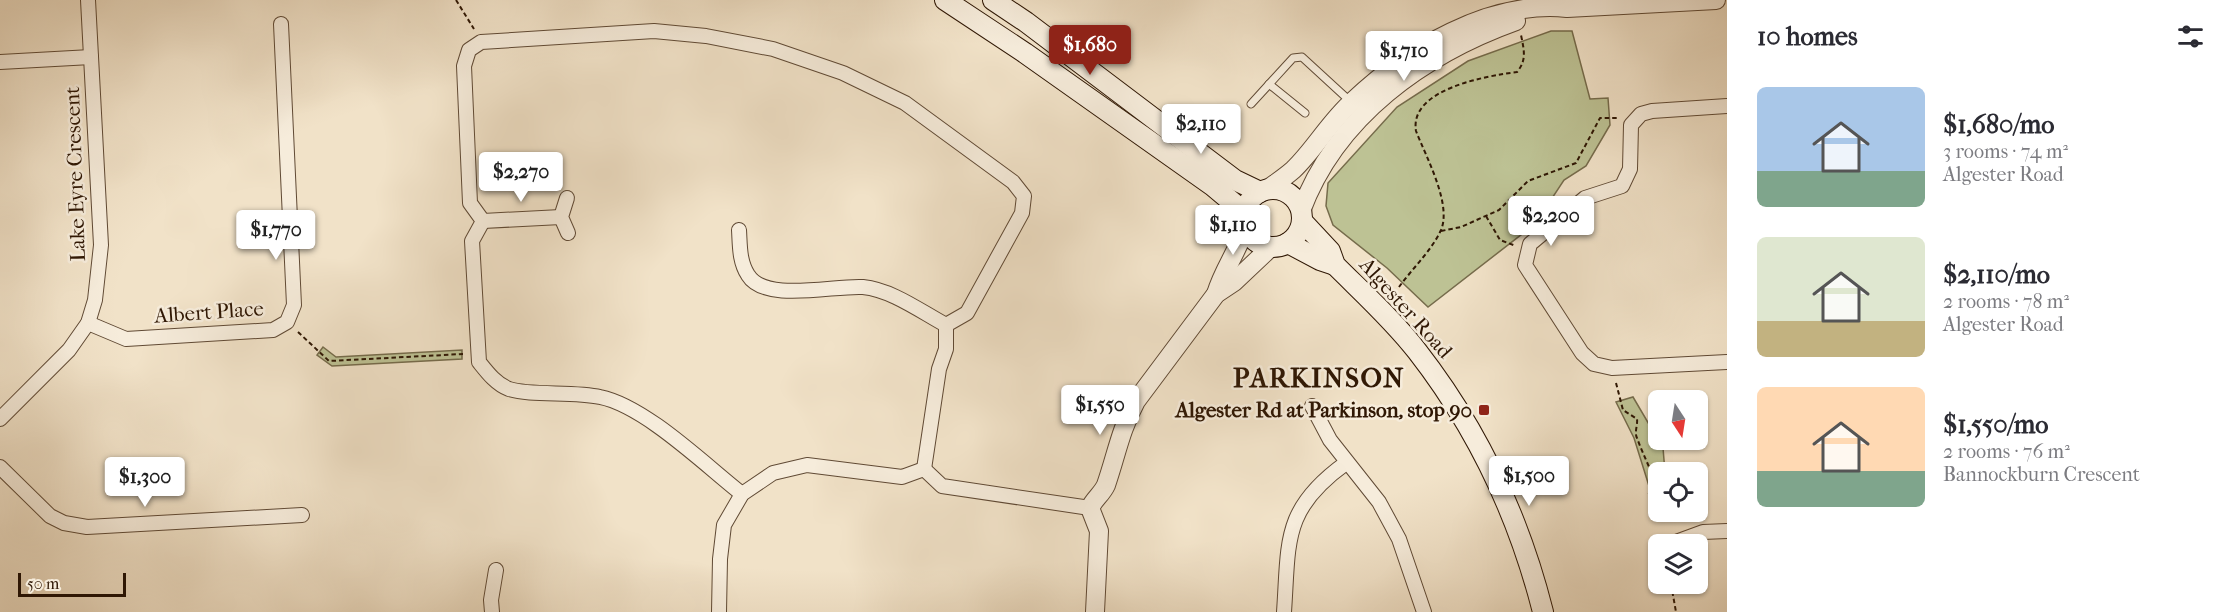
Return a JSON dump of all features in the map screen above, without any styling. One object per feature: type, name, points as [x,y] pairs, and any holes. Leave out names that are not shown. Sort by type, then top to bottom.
[{"type":"main road","points":[[945,0],[1026,53],[1213,186],[1244,220],[1254,241],[1279,245],[1295,237],[1302,216],[1292,196],[1285,191],[1264,190],[1235,180],[1026,22],[993,0]]},
{"type":"main road","points":[[1244,220],[1247,204],[1264,190]]},
{"type":"main road","name":"Algester Road","points":[[1302,216],[1330,251],[1335,265],[1416,350],[1478,443],[1511,512],[1542,612]]},
{"type":"main road","name":"Algester Road","points":[[1279,245],[1335,265]]},
{"type":"street","name":"Lake Eyre Crescent","points":[[0,419],[69,350],[88,323],[95,300],[101,245],[88,0]]},
{"type":"street","points":[[1302,216],[1311,184],[1357,108],[1458,44],[1517,21],[1596,3],[1716,0]]},
{"type":"street","points":[[1264,190],[1293,170],[1401,62],[1449,32],[1483,19],[1526,7],[1548,5],[1568,8]]},
{"type":"street","name":"Albert Place","points":[[88,323],[126,339],[273,330],[287,322],[294,304],[281,24]]},
{"type":"street","points":[[483,221],[470,203],[464,66],[469,50],[481,42],[654,32],[706,36],[773,49],[843,73],[905,103],[1013,182],[1024,196],[1022,213],[967,314],[946,326]]},
{"type":"street","points":[[0,62],[91,57]]},
{"type":"street","points":[[1727,106],[1652,111],[1641,114],[1632,123],[1629,131],[1630,169],[1622,186],[1585,198],[1530,244],[1527,251],[1527,271],[1582,353],[1594,364],[1612,368],[1727,362]]},
{"type":"street","points":[[567,198],[561,217],[568,233]]},
{"type":"street","points":[[483,221],[561,217]]},
{"type":"street","points":[[1216,294],[1221,275],[1241,241],[1244,220]]},
{"type":"street","points":[[483,221],[472,241],[477,353],[479,362],[491,377],[510,389],[598,396],[616,401],[640,414],[742,494]]},
{"type":"street","points":[[739,230],[741,259],[748,277],[764,287],[789,291],[863,287],[888,293],[946,326]]},
{"type":"street","points":[[1090,508],[1106,485],[1117,442],[1136,401],[1216,294],[1234,282],[1254,260],[1279,245]]},
{"type":"street","points":[[924,469],[939,369],[946,349],[946,326]]},
{"type":"street","points":[[1312,406],[1346,463],[1379,502],[1399,538],[1424,612]]},
{"type":"street","points":[[1284,612],[1290,532],[1299,508],[1332,472],[1346,463]]},
{"type":"street","points":[[719,612],[720,559],[724,525],[742,494],[773,473],[807,465],[902,477],[924,469]]},
{"type":"street","points":[[0,467],[50,516],[64,523],[87,527],[302,515]]},
{"type":"street","points":[[924,469],[942,486],[1090,508]]},
{"type":"street","points":[[1090,508],[1099,531],[1095,612]]},
{"type":"street","points":[[1698,534],[1727,531]]},
{"type":"street","points":[[492,612],[491,600],[496,570]]},
{"type":"lane","points":[[1251,104],[1293,58],[1302,57],[1357,108]]},
{"type":"lane","points":[[1269,84],[1305,114]]},
{"type":"path","points":[[456,0],[481,42]]},
{"type":"path","points":[[1399,287],[1440,231],[1444,218],[1442,201],[1414,119],[1420,106],[1461,83],[1484,76],[1517,72],[1523,64],[1525,53],[1517,21]]},
{"type":"path","points":[[1440,231],[1461,227],[1499,210],[1536,176],[1573,165],[1580,160],[1600,118],[1611,116],[1632,123]]},
{"type":"path","points":[[1486,216],[1500,240],[1527,251]]},
{"type":"path","points":[[287,322],[329,361],[477,353]]},
{"type":"path","points":[[1612,368],[1623,410],[1637,419],[1637,439],[1642,445],[1648,468]]},
{"type":"path","points":[[1673,594],[1676,612]]},
{"type":"green space","points":[[1551,31],[1572,31],[1590,99],[1608,98],[1610,125],[1586,166],[1564,180],[1535,224],[1428,307],[1387,268],[1333,225],[1326,206],[1328,183],[1397,107],[1468,61]]},
{"type":"green space","points":[[323,347],[336,357],[462,350],[462,359],[332,366],[317,355]]},
{"type":"green space","points":[[1633,397],[1648,422],[1648,450],[1663,450],[1664,462],[1648,462],[1648,483],[1634,438],[1616,402]]},
{"type":"place","name":"Algester Rd at Parkinson, stop 90","points":[[1484,410]]},
{"type":"district","name":"PARKINSON","points":[[1319,378]]}]
